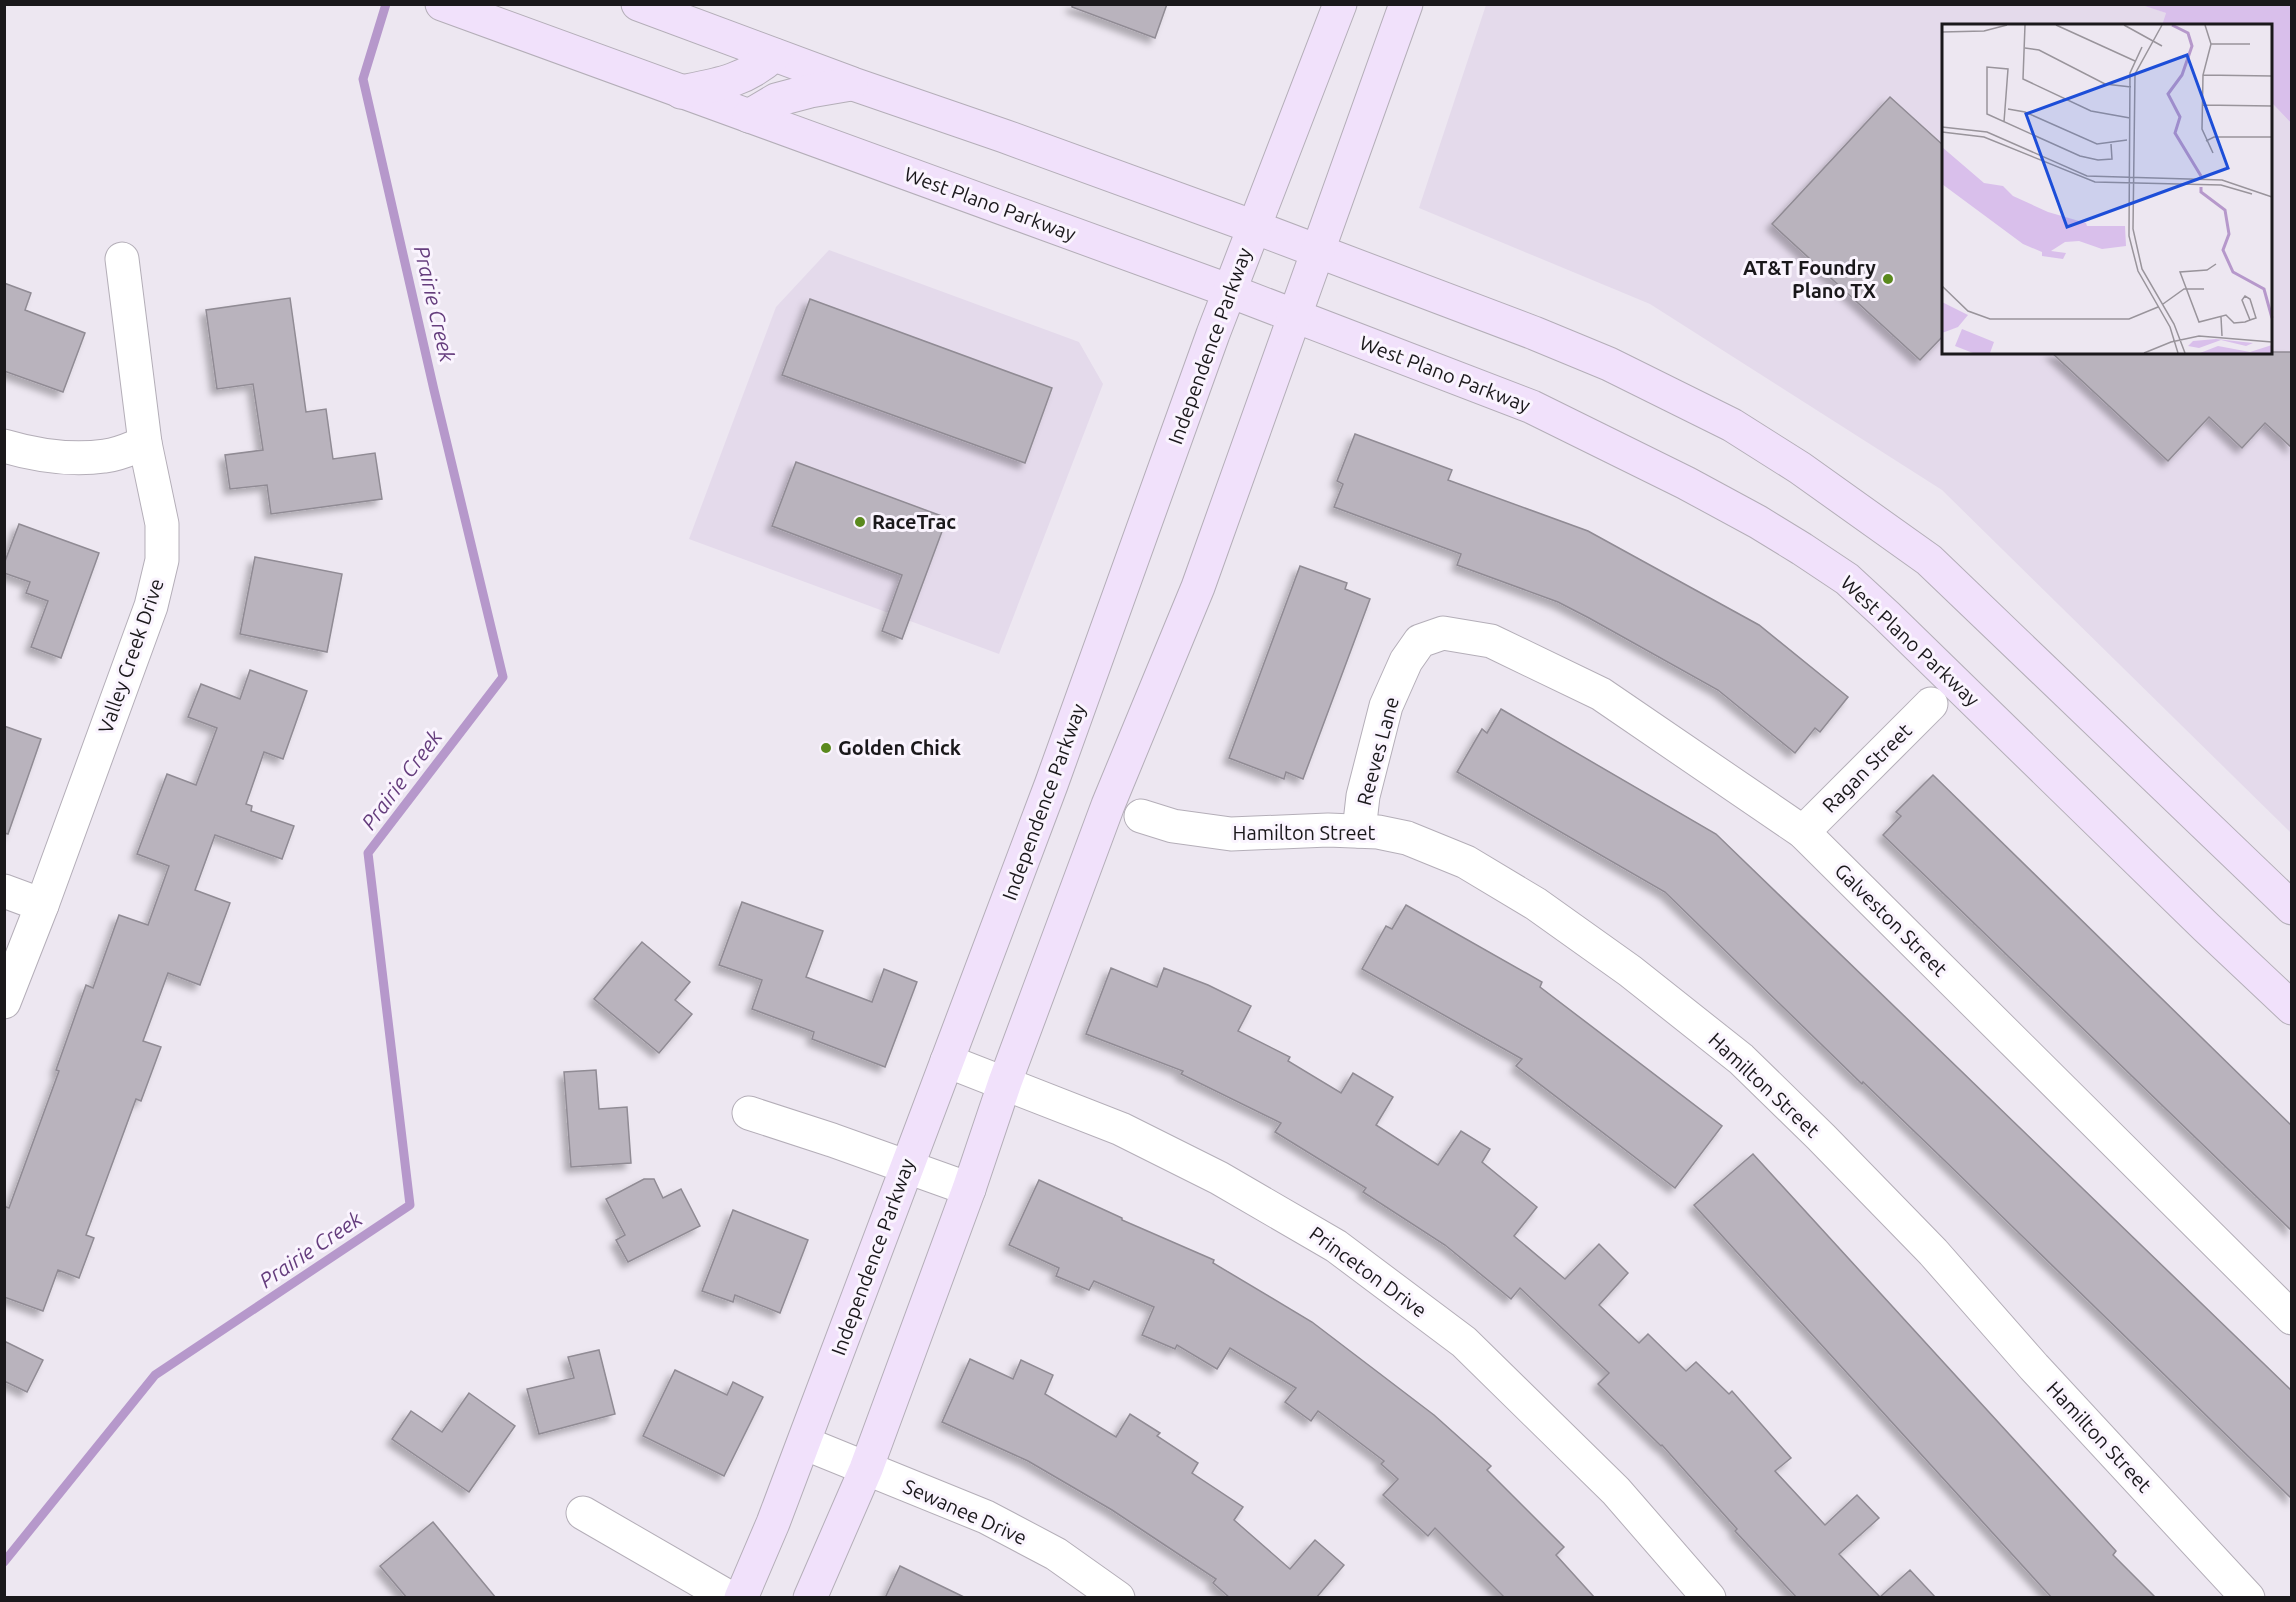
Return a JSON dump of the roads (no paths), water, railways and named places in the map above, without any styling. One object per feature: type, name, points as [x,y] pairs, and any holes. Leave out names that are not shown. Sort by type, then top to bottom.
[{"type":"main road","name":"West Plano Parkway","points":[[442,4],[1230,291],[1532,407],[1696,488],[1767,527],[1847,579],[2292,1008]]},
{"type":"main road","points":[[638,4],[1319,252],[1609,364],[1732,425],[1800,468],[1929,560],[2292,908]]},
{"type":"main road","name":"Independence Parkway","points":[[741,1598],[804,1443],[1051,785],[1141,531],[1230,291],[1340,4]]},
{"type":"main road","points":[[810,1598],[866,1469],[969,1189],[1005,1082],[1108,806],[1198,587],[1406,4]]},
{"type":"main road","points":[[681,92],[737,79],[759,69],[774,55]]},
{"type":"main road","points":[[749,117],[776,100],[810,91],[853,84]]},
{"type":"street","name":"Valley Creek Drive","points":[[4,1002],[42,905],[150,606],[162,560],[162,524],[145,443],[122,259]]},
{"type":"street","points":[[4,446],[35,455],[70,458],[107,456],[145,443]]},
{"type":"street","name":"Galveston Street","points":[[1420,641],[1443,633],[1491,641],[1601,694],[1803,832],[2292,1318]]},
{"type":"street","name":"Reeves Lane","points":[[1359,831],[1364,796],[1386,706],[1406,661],[1420,641]]},
{"type":"street","name":"Ragan Street","points":[[1803,832],[1931,704]]},
{"type":"street","name":"Hamilton Street","points":[[1142,816],[1173,826],[1231,834],[1328,830],[1378,832],[1407,838],[1466,862],[1516,892],[1630,971],[1741,1059],[1821,1137],[1933,1252],[2042,1375],[2248,1598]]},
{"type":"street","points":[[4,891],[42,905]]},
{"type":"street","name":"Princeton Drive","points":[[947,1061],[1121,1129],[1220,1178],[1336,1246],[1464,1342],[1616,1491],[1710,1598]]},
{"type":"street","points":[[749,1113],[969,1189]]},
{"type":"street","name":"Sewanee Drive","points":[[804,1443],[986,1517],[1056,1554],[1118,1598]]},
{"type":"street","points":[[583,1512],[730,1598]]},
{"type":"waterway","name":"Prairie Creek","points":[[4,1562],[155,1375],[410,1205],[368,853],[503,677],[363,79],[386,4]]},
{"type":"place","name":"AT&T Foundry Plano TX","points":[[1888,279]]},
{"type":"place","name":"RaceTrac","points":[[860,522]]},
{"type":"place","name":"Golden Chick","points":[[826,748]]}]
